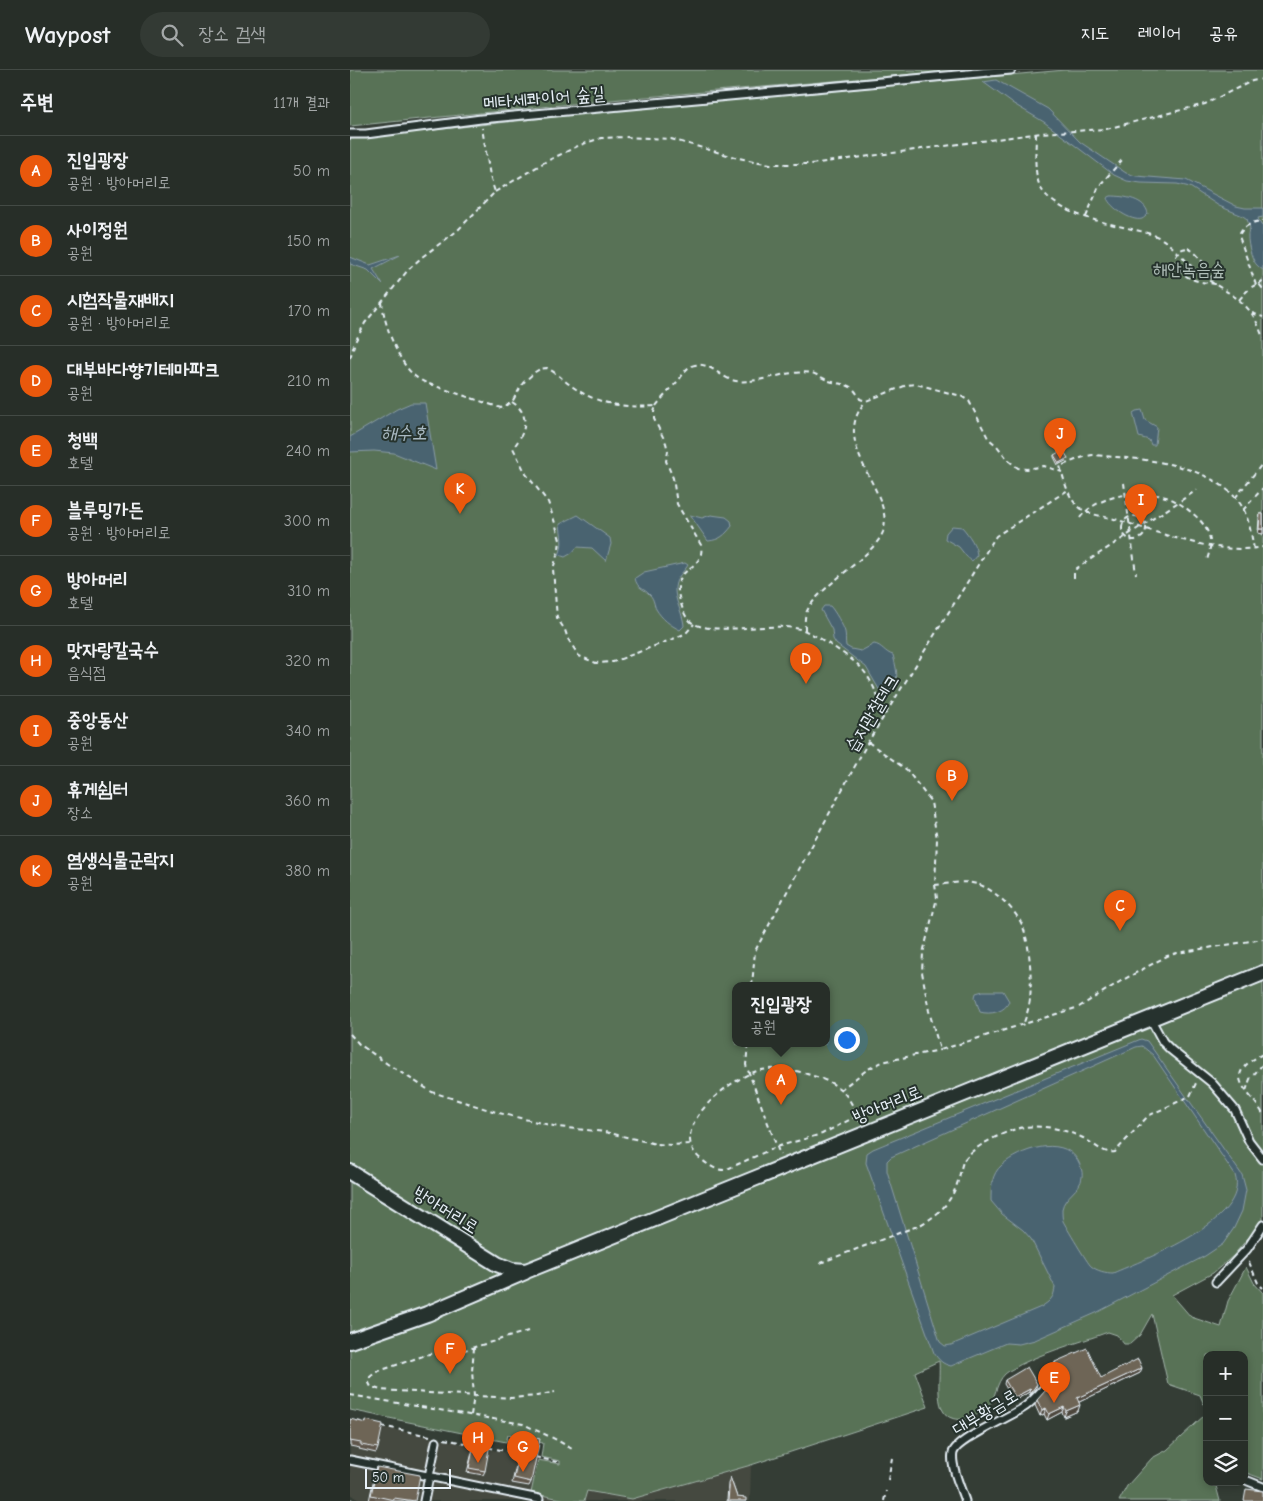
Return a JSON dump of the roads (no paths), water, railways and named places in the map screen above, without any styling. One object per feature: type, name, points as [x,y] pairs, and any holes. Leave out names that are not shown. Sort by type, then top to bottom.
[{"type":"street","name":"방아머리로","points":[[350,1341],[427,1314],[526,1271],[1263,973]]},
{"type":"street","name":"방아머리로","points":[[350,1172],[497,1264],[512,1270],[526,1271]]},
{"type":"lane","name":"메타세콰이어 숲길","points":[[350,134],[366,134],[481,119],[1011,70]]},
{"type":"lane","points":[[1150,1018],[1163,1042],[1212,1083],[1234,1110],[1249,1141],[1263,1159]]},
{"type":"lane","points":[[1216,1282],[1247,1249],[1263,1225]]},
{"type":"lane","name":"대부황금로","points":[[965,1501],[953,1459],[955,1448],[965,1439],[1028,1404],[1048,1384]]},
{"type":"lane","points":[[424,1501],[435,1440]]},
{"type":"lane","points":[[350,1460],[539,1499]]},
{"type":"lane","points":[[1248,1481],[1263,1487]]},
{"type":"water","points":[[996,80],[1048,109],[1080,142],[1126,173],[1136,176],[1186,180],[1236,206],[1263,208],[1263,217],[1258,218],[1263,226],[1263,270],[1252,258],[1248,239],[1250,228],[1247,219],[1243,216],[1219,206],[1190,187],[1177,184],[1127,181],[1114,175],[1044,122],[1012,103],[983,82]]},
{"type":"water","points":[[1111,196],[1134,199],[1143,205],[1148,214],[1142,219],[1127,216],[1109,202],[1107,198]]},
{"type":"water","points":[[400,255],[373,269],[383,285],[368,270],[350,264],[350,257],[370,265]]},
{"type":"water","name":"해수호","points":[[411,403],[425,403],[436,470],[394,453],[374,451],[350,452],[350,437],[397,409]]},
{"type":"water","points":[[1142,410],[1145,420],[1157,427],[1155,445],[1151,445],[1149,440],[1139,437],[1133,413]]},
{"type":"water","points":[[578,515],[610,538],[611,544],[606,561],[592,548],[577,547],[565,557],[559,555],[562,543],[560,524]]},
{"type":"water","points":[[690,515],[702,518],[711,515],[726,517],[731,521],[732,526],[722,537],[708,541]]},
{"type":"water","points":[[952,526],[962,527],[972,540],[977,555],[972,561],[959,547],[945,539],[946,533]]},
{"type":"water","points":[[685,563],[688,565],[678,578],[675,590],[684,626],[680,630],[661,616],[651,597],[639,586],[635,578],[644,572]]},
{"type":"water","points":[[824,606],[830,606],[841,623],[845,632],[846,646],[861,651],[874,644],[893,655],[897,677],[896,682],[889,691],[883,695],[866,667],[836,644],[833,639],[832,630],[821,610]]},
{"type":"water","points":[[1003,991],[1009,1001],[1005,1008],[997,1012],[980,1012],[975,997],[976,993]]},
{"type":"water","points":[[1141,1039],[1147,1041],[1242,1175],[1246,1190],[1242,1211],[1234,1228],[1223,1244],[1205,1256],[1096,1313],[1035,1340],[1019,1344],[1006,1343],[951,1366],[941,1361],[934,1353],[866,1163],[867,1153]],"holes":[[[1142,1046],[1153,1055],[1235,1175],[1235,1192],[1227,1208],[1211,1223],[1170,1248],[1113,1273],[1107,1273],[1093,1268],[1089,1264],[1063,1220],[1063,1204],[1081,1182],[1082,1172],[1077,1159],[1070,1152],[1051,1146],[1040,1147],[1019,1154],[1009,1159],[998,1169],[992,1186],[991,1201],[1002,1214],[1023,1230],[1031,1239],[1055,1287],[1053,1297],[1041,1307],[945,1346],[940,1342],[887,1171],[887,1161],[891,1157],[1136,1047]]]},
{"type":"place","name":"휴게쉼터","points":[[1060,459]]},
{"type":"place","name":"염생식물군락지","points":[[460,514]]},
{"type":"place","name":"중앙동산","points":[[1141,525]]},
{"type":"place","name":"대부바다향기테마파크","points":[[806,684]]},
{"type":"place","name":"사이정원","points":[[952,801]]},
{"type":"place","name":"시험작물재배지","points":[[1120,931]]},
{"type":"place","name":"진입광장","points":[[781,1105]]},
{"type":"place","name":"블루밍가든","points":[[450,1374]]},
{"type":"place","name":"청백","points":[[1054,1403]]},
{"type":"place","name":"맛자랑칼국수","points":[[478,1463]]},
{"type":"place","name":"방아머리","points":[[523,1472]]},
{"type":"park label","name":"해안녹음숲","points":[[1189,269]]}]
